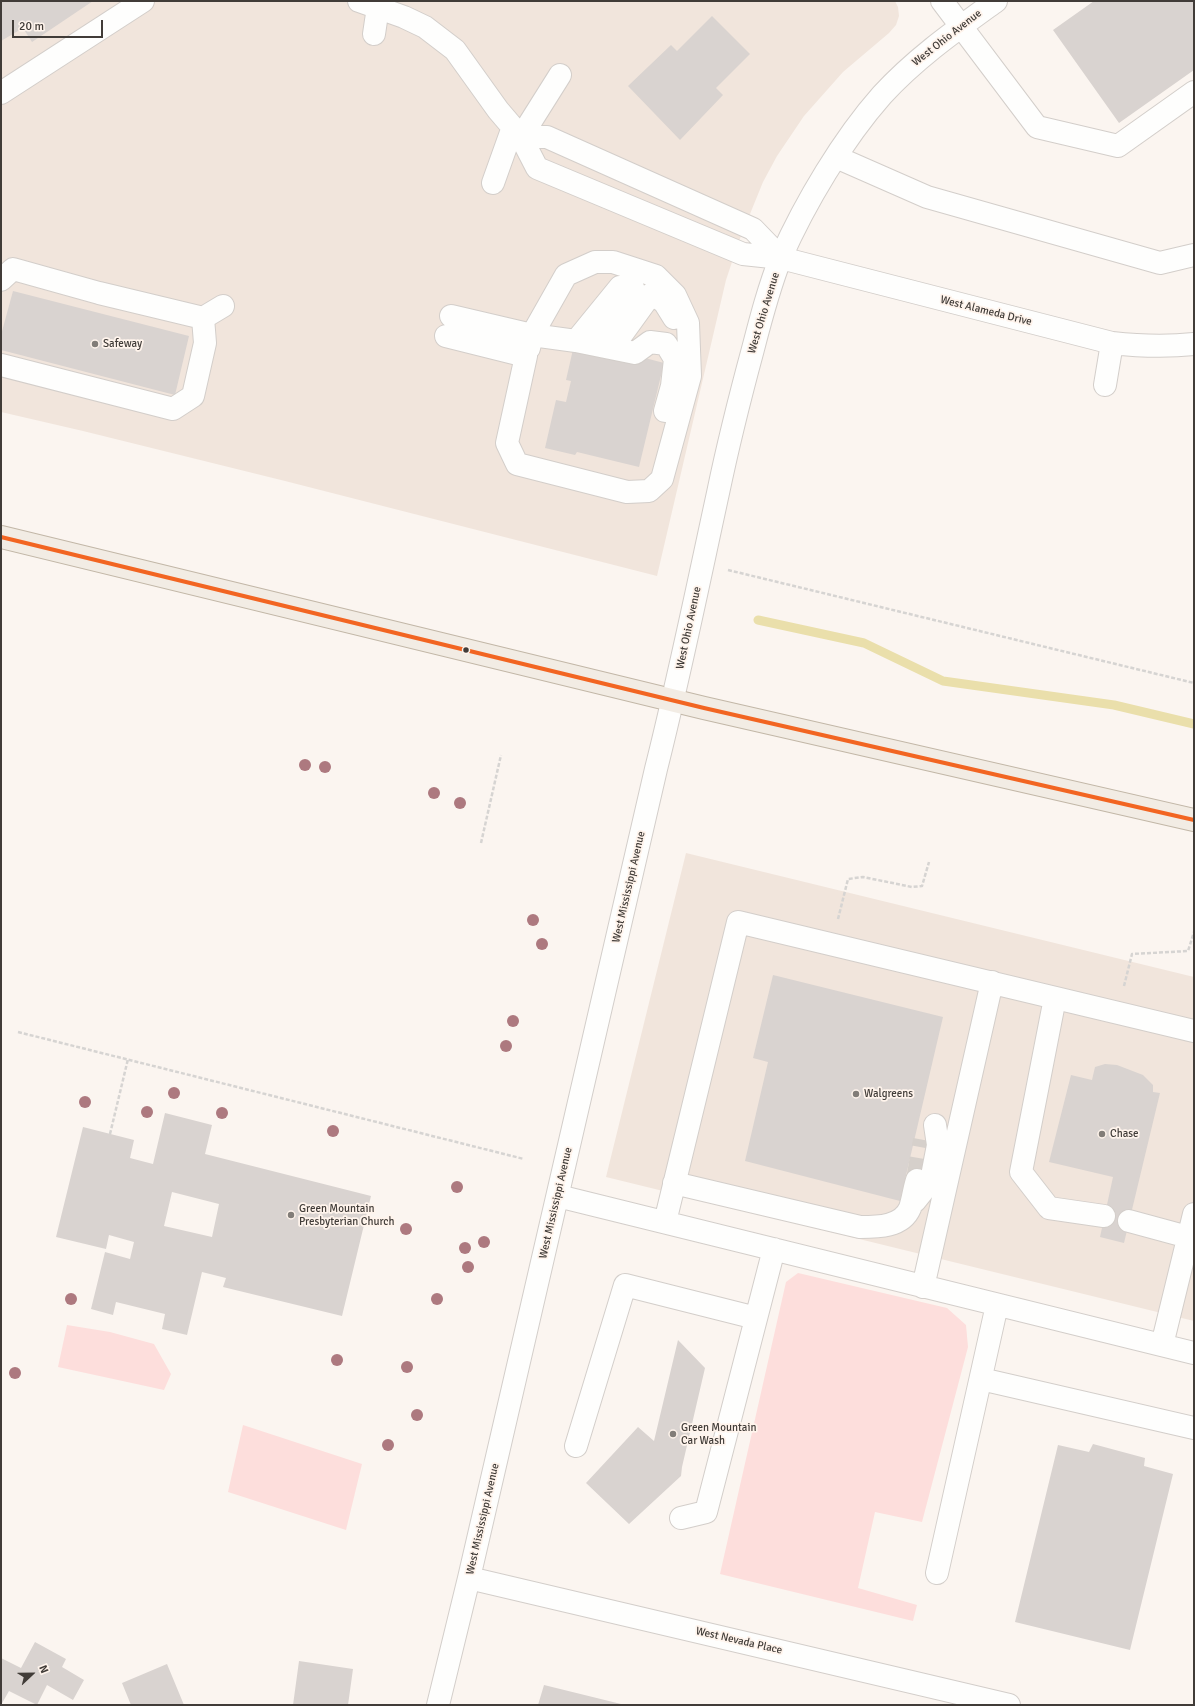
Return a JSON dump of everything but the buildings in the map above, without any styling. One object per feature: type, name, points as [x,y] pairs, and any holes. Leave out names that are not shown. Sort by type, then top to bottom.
[{"type":"main road","points":[[1,537],[673,701],[1194,820]]},
{"type":"street","points":[[1,93],[143,1]]},
{"type":"street","points":[[942,1],[1037,127],[1118,146],[1194,92]]},
{"type":"street","name":"West Ohio Avenue","points":[[673,701],[737,406],[761,317],[781,258],[817,188],[836,157],[881,96],[905,71],[930,49],[996,1]]},
{"type":"street","points":[[369,4],[374,34]]},
{"type":"street","name":"West Alameda Drive","points":[[369,4],[404,17],[425,27],[455,50],[517,132],[537,168],[743,254],[781,258],[1112,343],[1136,346],[1194,344]]},
{"type":"street","points":[[493,184],[517,132],[560,75]]},
{"type":"street","points":[[517,132],[547,137],[753,229],[781,258]]},
{"type":"street","points":[[836,157],[927,197],[1160,263],[1194,255]]},
{"type":"street","points":[[595,262],[613,262],[656,276],[675,295],[688,323],[690,345],[690,376],[662,479],[649,491],[627,492],[516,464],[507,443],[526,356],[532,335],[566,274],[595,262]]},
{"type":"street","points":[[1,280],[13,269],[99,293],[203,318],[223,306]]},
{"type":"street","points":[[595,344],[620,287],[643,292],[664,302],[690,345]]},
{"type":"street","points":[[595,344],[643,292]]},
{"type":"street","points":[[1,365],[173,409],[193,396],[205,343],[203,318]]},
{"type":"street","points":[[526,356],[448,326],[532,335],[595,344],[635,353],[650,342],[666,344],[675,359],[672,386],[649,472],[639,491]]},
{"type":"street","points":[[1105,385],[1112,343]]},
{"type":"street","name":"West Mississippi Avenue","points":[[438,1705],[469,1578],[673,701]]},
{"type":"street","points":[[665,1222],[738,922],[992,982],[1194,1032]]},
{"type":"street","points":[[923,1287],[992,982]]},
{"type":"street","points":[[1055,998],[1021,1172],[1049,1208],[1104,1216]]},
{"type":"street","points":[[674,1183],[860,1227],[881,1227],[901,1221],[931,1181],[938,1145],[930,1132],[947,1119],[962,1117]]},
{"type":"street","points":[[910,1207],[917,1180]]},
{"type":"street","points":[[558,1196],[1194,1353]]},
{"type":"street","points":[[1162,1345],[1194,1214]]},
{"type":"street","points":[[1129,1221],[1188,1237]]},
{"type":"street","points":[[681,1518],[706,1512],[774,1249]]},
{"type":"street","points":[[576,1446],[625,1284],[756,1318]]},
{"type":"street","points":[[937,1573],[997,1305]]},
{"type":"street","points":[[981,1379],[1194,1428]]},
{"type":"street","name":"West Nevada Place","points":[[469,1578],[1003,1704]]},
{"type":"path","points":[[702,564],[1194,683]]},
{"type":"path","points":[[481,843],[502,755]]},
{"type":"path","points":[[832,945],[848,879],[864,877],[912,887],[922,886],[929,862]]},
{"type":"path","points":[[1118,1013],[1132,954],[1188,951],[1194,932]]},
{"type":"path","points":[[18,1032],[524,1159]]},
{"type":"path","points":[[110,1134],[128,1059]]},
{"type":"shaded area","points":[[1,1],[895,1],[898,7],[899,16],[896,25],[889,33],[843,72],[804,116],[777,156],[763,182],[739,241],[726,280],[657,576],[285,481],[1,412]]},
{"type":"shaded area","points":[[686,853],[1194,977],[1194,1321],[606,1177]]},
{"type":"shaded area","points":[[798,1273],[947,1308],[966,1325],[968,1347],[922,1522],[875,1512],[858,1588],[917,1605],[913,1621],[720,1574],[786,1282]]},
{"type":"shaded area","points":[[67,1325],[110,1332],[154,1344],[171,1374],[164,1390],[58,1367]]},
{"type":"shaded area","points":[[243,1425],[362,1464],[346,1530],[228,1492]]},
{"type":"waterway","points":[[758,620],[864,643],[943,681],[1114,705],[1194,724]]},
{"type":"tunnel","points":[[917,1180],[924,1140]]},
{"type":"transit line","points":[[1,537],[704,708],[1194,820]]},
{"type":"place","name":"Safeway","points":[[95,344]]},
{"type":"place","name":"Walgreens","points":[[856,1094]]},
{"type":"place","name":"Chase","points":[[1102,1134]]},
{"type":"place","name":"Green Mountain Presbyterian Church","points":[[291,1215]]},
{"type":"place","name":"Green Mountain Car Wash","points":[[673,1434]]}]
